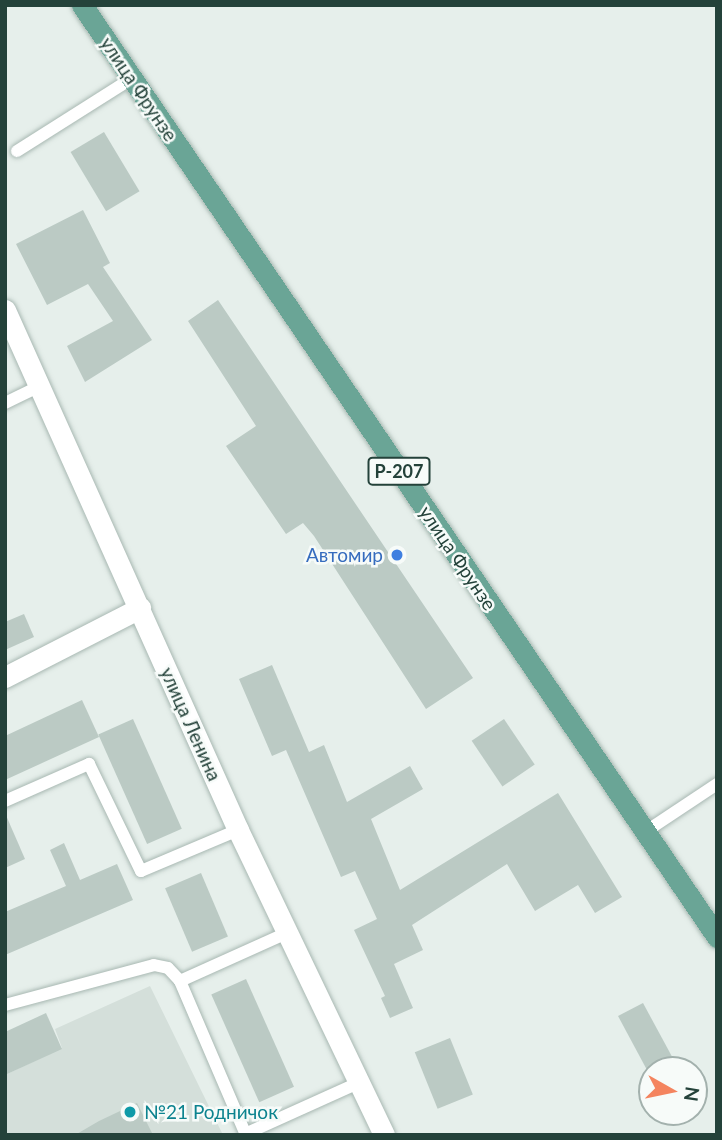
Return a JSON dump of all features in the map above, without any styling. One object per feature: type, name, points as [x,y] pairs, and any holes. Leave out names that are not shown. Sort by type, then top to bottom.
[{"type":"main road","name":"улица Фрунзе","points":[[82,5],[717,937]]},
{"type":"street","name":"улица Ленина","points":[[5,310],[238,830],[384,1135]]},
{"type":"street","points":[[5,677],[140,608]]},
{"type":"lane","points":[[17,151],[131,79]]},
{"type":"lane","points":[[5,403],[40,386]]},
{"type":"lane","points":[[5,801],[89,764],[141,871],[238,830]]},
{"type":"lane","points":[[645,832],[717,785]]},
{"type":"lane","points":[[180,981],[289,932]]},
{"type":"lane","points":[[5,1005],[154,965],[168,968],[180,981],[246,1134],[360,1082]]},
{"type":"shaded area","points":[[150,986],[223,1135],[5,1135],[5,1075],[62,1048],[55,1029]]},
{"type":"building","points":[[104,132],[140,191],[106,211],[71,152]]},
{"type":"building","points":[[83,210],[110,263],[103,267],[152,340],[85,382],[67,346],[113,321],[88,284],[47,305],[16,244]]},
{"type":"building","points":[[218,300],[473,678],[426,709],[314,536],[303,523],[286,534],[226,446],[256,426],[188,321]]},
{"type":"building","points":[[24,614],[34,637],[5,650],[5,622]]},
{"type":"building","points":[[272,665],[309,752],[324,745],[347,802],[410,766],[423,789],[371,819],[400,890],[558,793],[622,897],[595,913],[578,885],[535,911],[507,864],[412,925],[423,950],[394,964],[413,1008],[390,1018],[381,998],[385,996],[354,930],[377,919],[355,871],[341,877],[286,750],[272,756],[239,679]]},
{"type":"building","points":[[82,700],[99,737],[5,780],[5,736]]},
{"type":"building","points":[[133,719],[182,829],[147,844],[98,734]]},
{"type":"building","points":[[504,719],[535,765],[502,786],[472,741]]},
{"type":"building","points":[[5,813],[25,859],[5,868]]},
{"type":"building","points":[[64,843],[80,880],[117,864],[133,900],[5,955],[5,912],[66,886],[50,850]]},
{"type":"building","points":[[201,873],[228,937],[192,952],[165,888]]},
{"type":"building","points":[[246,979],[294,1087],[259,1102],[211,994]]},
{"type":"building","points":[[643,1003],[672,1056],[639,1056],[618,1016]]},
{"type":"building","points":[[46,1013],[62,1049],[5,1075],[5,1032]]},
{"type":"building","points":[[450,1038],[473,1095],[438,1109],[415,1052]]},
{"type":"building","name":"№21 Родничок","points":[[137,1103],[153,1135],[75,1135],[99,1121]]},
{"type":"place","name":"Автомир","points":[[397,555]]},
{"type":"place","name":"№21 Родничок","points":[[130,1112]]}]
